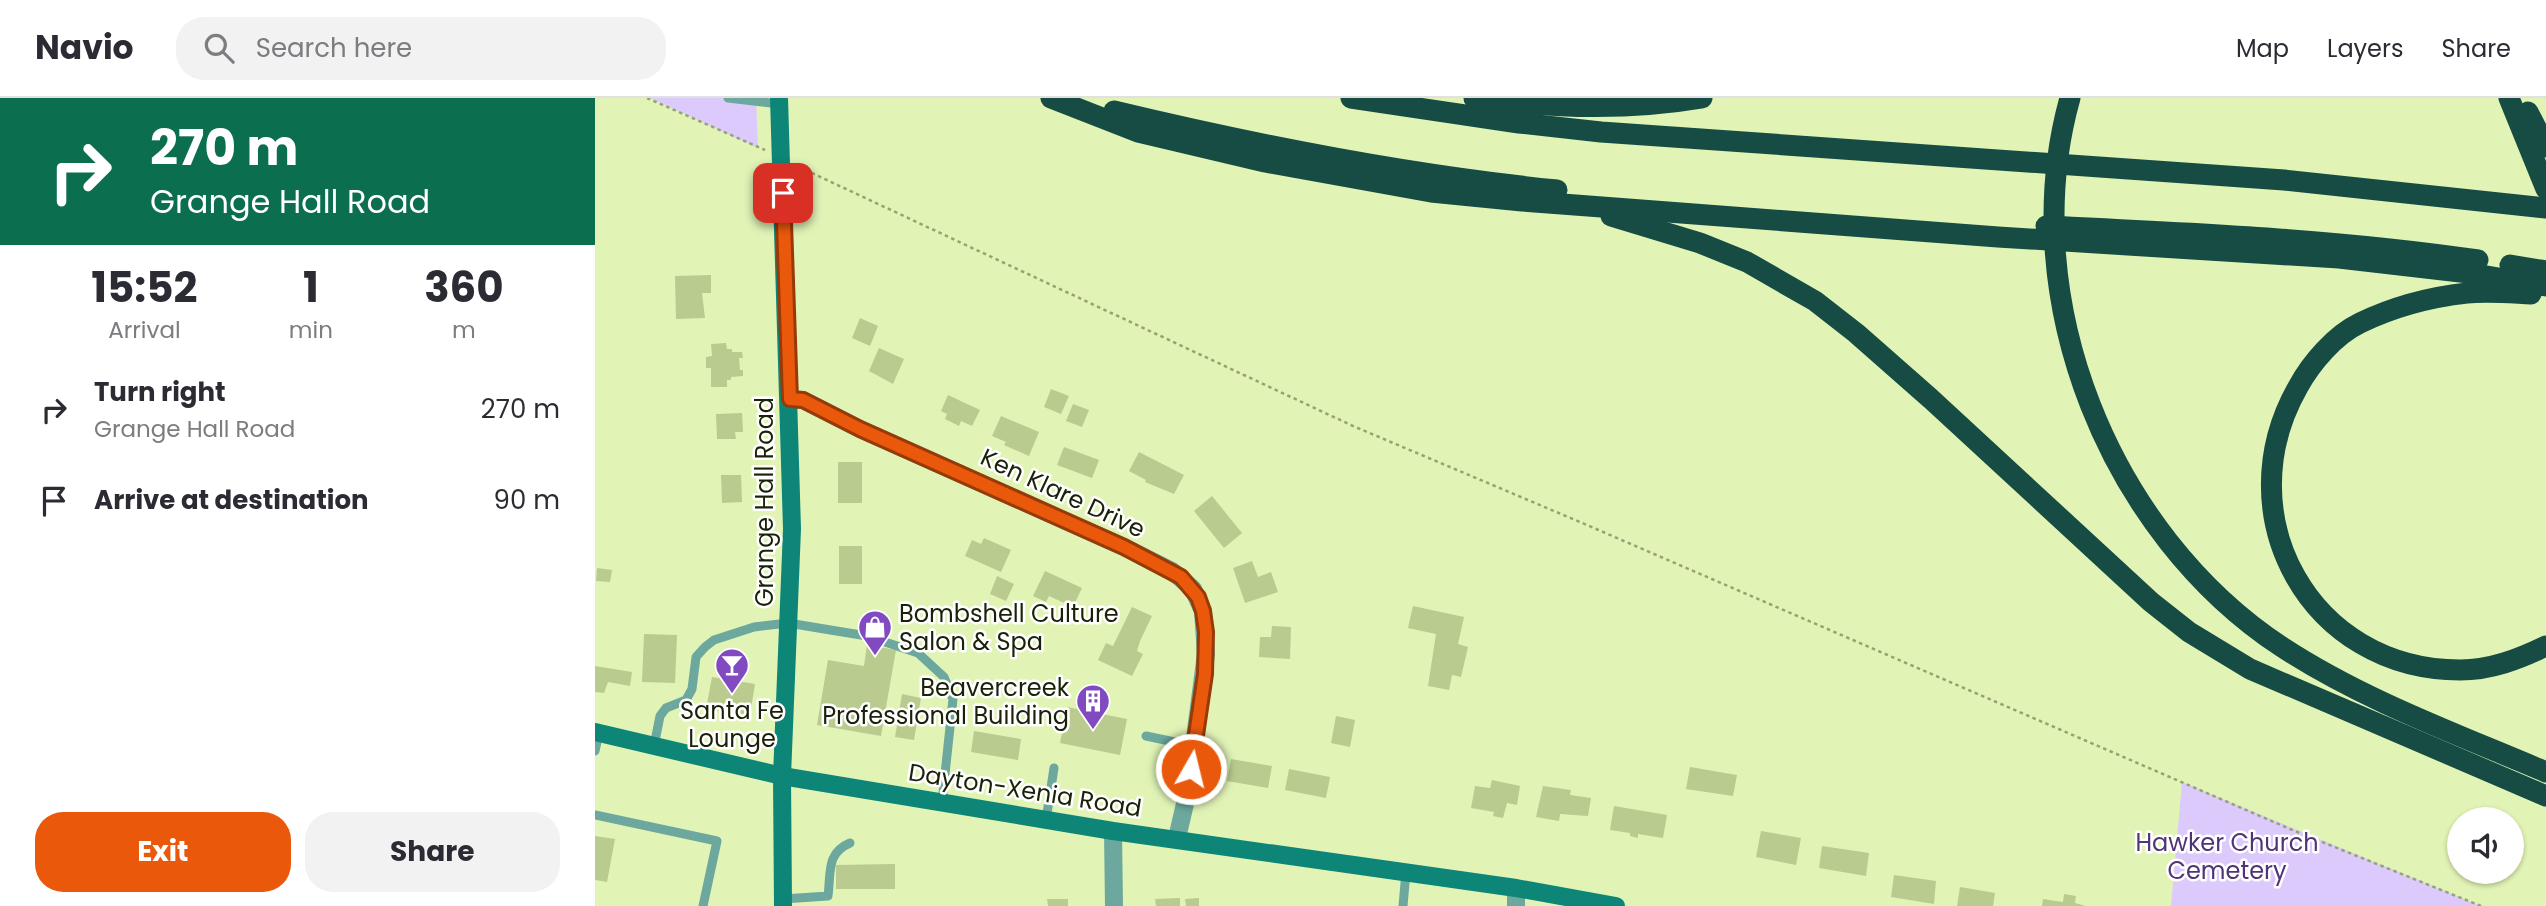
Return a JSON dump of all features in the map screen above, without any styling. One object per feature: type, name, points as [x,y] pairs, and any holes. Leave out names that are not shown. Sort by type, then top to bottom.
[{"type":"highway","points":[[1051,98],[1138,132],[1265,162],[1431,192],[1998,237],[2339,258],[2469,273],[2540,286]]},
{"type":"highway","points":[[1068,98],[1182,127],[1286,149],[1504,185],[2013,224],[2250,236],[2366,246],[2512,265],[2540,286]]},
{"type":"highway","points":[[1351,98],[1519,123],[1629,134],[2270,179],[2546,209]]},
{"type":"highway","points":[[1474,98],[1579,106],[1659,103],[1702,98]]},
{"type":"highway","points":[[2070,98],[2060,141],[2053,198],[2060,291],[2077,362],[2094,412],[2111,450],[2161,531],[2191,568],[2223,600],[2280,646],[2360,692],[2546,772]]},
{"type":"highway","points":[[2509,98],[2546,189]]},
{"type":"highway","points":[[2521,98],[2546,147]]},
{"type":"highway","points":[[1583,206],[1700,243],[1747,262],[1815,301],[1931,399],[2151,602],[2211,647],[2250,669],[2546,796]]},
{"type":"highway","points":[[2540,286],[2431,299],[2358,324],[2337,339],[2318,358],[2288,404],[2275,442],[2270,485],[2278,537],[2301,586],[2337,627],[2361,644],[2409,664],[2434,669],[2462,670],[2509,662],[2546,646]]},
{"type":"main road","name":"Grange Hall Road","points":[[779,101],[792,529],[782,776],[783,903]]},
{"type":"main road","name":"Dayton-Xenia Road","points":[[597,733],[782,776],[1113,831],[1405,872],[1516,897],[1616,906]]},
{"type":"street","name":"Ken Klare Drive","points":[[790,399],[803,400],[860,429],[1124,547],[1181,577],[1198,597],[1206,632],[1205,674],[1188,791],[1177,838]]},
{"type":"street","points":[[1113,831],[1114,906]]},
{"type":"lane","points":[[728,98],[779,101]]},
{"type":"lane","points":[[654,748],[660,716],[666,708],[686,700],[692,689],[696,657],[714,640],[754,628],[788,623],[867,636],[918,653],[944,677],[953,699],[942,802]]},
{"type":"lane","points":[[595,751],[597,733]]},
{"type":"lane","points":[[1146,736],[1194,746]]},
{"type":"lane","points":[[1046,820],[1054,768]]},
{"type":"lane","points":[[595,815],[717,841],[703,906]]},
{"type":"lane","points":[[783,903],[828,897],[832,856],[840,847],[850,843]]},
{"type":"lane","points":[[1402,906],[1405,872]]},
{"type":"path","points":[[647,98],[782,158],[838,187],[1353,426],[2278,824],[2481,906]]},
{"type":"green space","points":[[650,98],[756,98],[758,148]]},
{"type":"green space","name":"Hawker Church Cemetery","points":[[2182,782],[2481,906],[2171,906]]},
{"type":"building","points":[[711,275],[711,293],[702,293],[705,318],[676,319],[675,276]]},
{"type":"building","points":[[860,318],[878,326],[870,346],[852,338]]},
{"type":"building","points":[[726,343],[727,349],[732,349],[732,352],[742,352],[743,358],[739,358],[743,376],[731,377],[731,380],[727,380],[727,387],[711,387],[711,368],[706,368],[706,357],[712,356],[711,344]]},
{"type":"building","points":[[879,348],[904,359],[893,384],[869,371]]},
{"type":"building","points":[[1051,389],[1069,396],[1061,414],[1044,407]]},
{"type":"building","points":[[948,395],[980,410],[972,426],[961,421],[959,426],[945,419],[947,414],[941,411]]},
{"type":"building","points":[[1073,404],[1089,410],[1082,427],[1066,421]]},
{"type":"building","points":[[742,413],[743,432],[735,432],[736,439],[717,439],[716,414]]},
{"type":"building","points":[[1001,416],[1039,432],[1029,456],[1004,445],[1006,442],[992,436]]},
{"type":"building","points":[[1064,447],[1099,460],[1092,478],[1057,465]]},
{"type":"building","points":[[1139,452],[1184,475],[1174,494],[1145,482],[1146,480],[1129,471]]},
{"type":"building","points":[[838,462],[862,462],[862,503],[838,503]]},
{"type":"building","points":[[721,475],[741,475],[742,502],[722,503]]},
{"type":"building","points":[[1212,496],[1242,533],[1224,548],[1194,511]]},
{"type":"building","points":[[984,538],[1011,550],[1001,572],[965,556],[972,540],[981,544]]},
{"type":"building","points":[[839,546],[862,546],[862,584],[839,584]]},
{"type":"building","points":[[1252,561],[1258,577],[1271,572],[1278,592],[1245,603],[1233,568]]},
{"type":"building","points":[[597,568],[612,570],[610,582],[596,581]]},
{"type":"building","points":[[1045,571],[1082,588],[1073,607],[1049,596],[1046,602],[1033,596]]},
{"type":"building","points":[[997,576],[1014,584],[1006,601],[990,594]]},
{"type":"building","points":[[1413,606],[1464,617],[1458,644],[1468,647],[1461,677],[1452,675],[1449,690],[1428,686],[1436,634],[1408,628]]},
{"type":"building","points":[[1132,607],[1152,616],[1137,651],[1143,654],[1132,676],[1098,660],[1106,643],[1113,646]]},
{"type":"building","points":[[1272,626],[1291,627],[1290,659],[1259,657],[1260,637],[1271,637]]},
{"type":"building","points":[[644,634],[677,635],[675,683],[642,682]]},
{"type":"building","points":[[867,645],[896,650],[881,736],[817,725],[828,660],[864,666]]},
{"type":"building","points":[[595,666],[632,672],[630,686],[608,682],[604,693],[595,692]]},
{"type":"building","points":[[712,677],[755,684],[750,715],[706,709]]},
{"type":"building","points":[[902,694],[921,698],[914,740],[895,737]]},
{"type":"building","name":"Beavercreek Professional Building","points":[[1067,707],[1127,719],[1120,755],[1060,743]]},
{"type":"building","points":[[1336,716],[1355,720],[1350,747],[1331,743]]},
{"type":"building","points":[[974,731],[1021,739],[1018,760],[971,752]]},
{"type":"building","points":[[1231,759],[1272,766],[1268,788],[1227,781]]},
{"type":"building","points":[[1690,767],[1737,775],[1733,796],[1686,789]]},
{"type":"building","points":[[1289,769],[1330,777],[1326,798],[1285,790]]},
{"type":"building","points":[[1492,780],[1520,786],[1517,805],[1507,803],[1503,818],[1493,816],[1494,812],[1471,808],[1475,786],[1490,788]]},
{"type":"building","points":[[1543,786],[1571,790],[1570,795],[1591,798],[1588,816],[1560,814],[1559,821],[1536,817]]},
{"type":"building","points":[[1614,806],[1667,815],[1663,838],[1638,834],[1638,838],[1630,836],[1630,833],[1610,830]]},
{"type":"building","points":[[1761,831],[1801,838],[1796,865],[1756,857]]},
{"type":"building","points":[[595,836],[615,839],[607,882],[595,880]]},
{"type":"building","points":[[1822,846],[1869,853],[1866,876],[1819,868]]},
{"type":"building","points":[[895,864],[895,889],[836,889],[836,865]]},
{"type":"building","points":[[1894,875],[1936,881],[1934,904],[1891,897]]},
{"type":"building","points":[[1960,887],[1995,893],[1993,906],[1957,906]]},
{"type":"building","points":[[2064,894],[2076,896],[2075,903],[2086,906],[2042,906],[2043,899],[2063,902]]},
{"type":"building","points":[[1180,898],[1180,906],[1156,906],[1155,899]]},
{"type":"building","points":[[1199,898],[1199,906],[1186,906],[1185,899]]},
{"type":"building","points":[[1047,899],[1068,899],[1068,906],[1048,906]]},
{"type":"place","name":"Bombshell Culture Salon & Spa","points":[[875,657]]},
{"type":"place","name":"Santa Fe Lounge","points":[[732,695]]},
{"type":"place","name":"Beavercreek Professional Building","points":[[1093,731]]},
{"type":"route","points":[[783,193],[790,399],[803,400],[860,429],[1124,547],[1181,577],[1198,597],[1206,632],[1205,674],[1191,769]]}]
